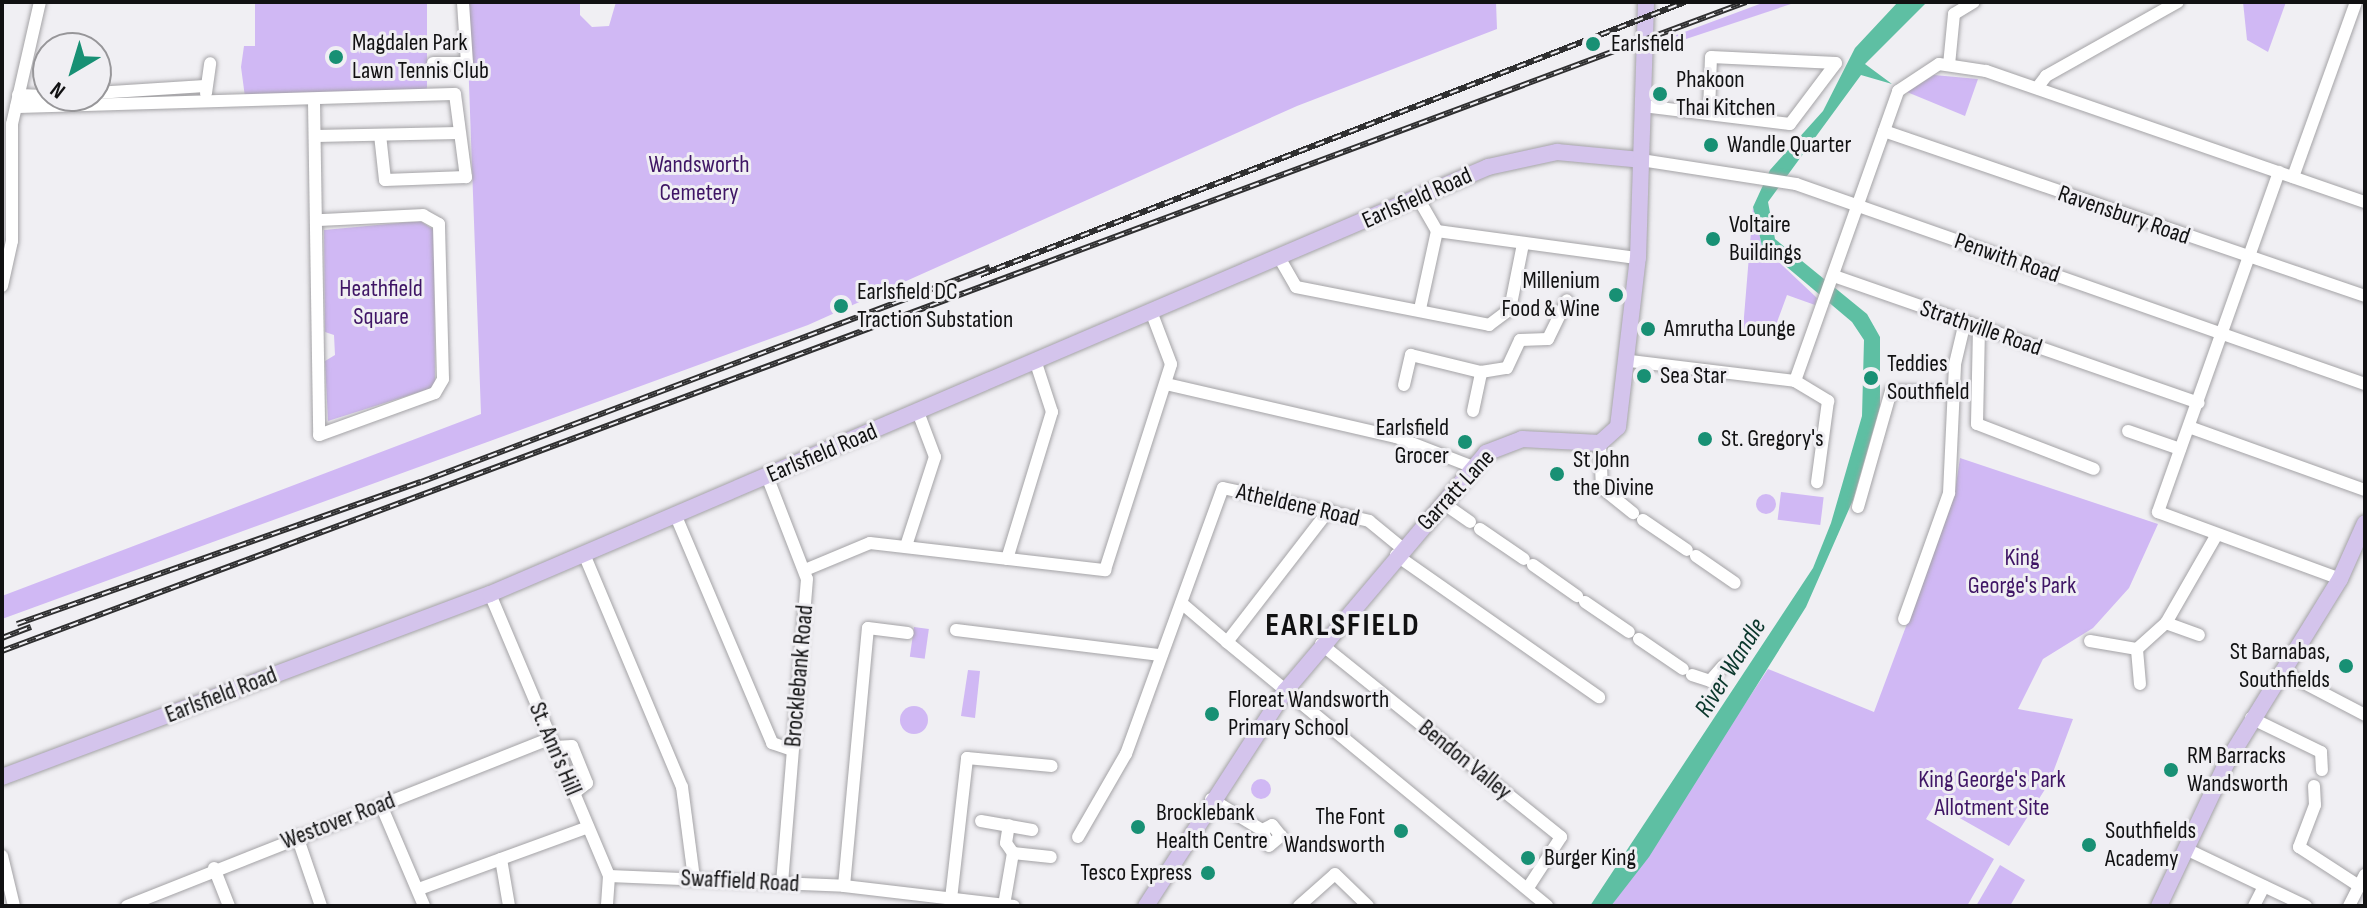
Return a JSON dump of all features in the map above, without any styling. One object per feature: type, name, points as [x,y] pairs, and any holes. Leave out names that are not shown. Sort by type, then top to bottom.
[{"type":"main road","points":[[1600,443],[1621,420],[1630,361],[1638,258],[1646,2]]},
{"type":"main road","name":"Earlsfield Road","points":[[2,777],[490,594],[1418,198],[1532,154],[1641,160]]},
{"type":"main road","name":"Garratt Lane","points":[[1146,906],[1211,799],[1286,690],[1321,644],[1473,467],[1508,441],[1600,443]]},
{"type":"main road","points":[[2159,906],[2251,718],[2340,579],[2365,523]]},
{"type":"street","points":[[2,286],[7,235],[6,152],[40,2]]},
{"type":"street","points":[[433,63],[467,63],[463,2]]},
{"type":"street","points":[[1949,65],[1954,14],[1974,2]]},
{"type":"street","points":[[2037,88],[2046,76],[2178,2]]},
{"type":"street","points":[[2293,177],[2356,2]]},
{"type":"street","points":[[1643,106],[1790,124],[1836,63],[1711,57],[1709,112]]},
{"type":"street","points":[[112,93],[206,91],[210,63]]},
{"type":"street","points":[[1795,381],[1902,86],[1949,65],[2037,88],[2365,202]]},
{"type":"street","points":[[17,101],[314,102],[455,94],[458,133]]},
{"type":"street","points":[[17,101],[32,99]]},
{"type":"street","points":[[314,102],[319,220],[319,435],[435,393],[443,379],[439,224],[423,215],[319,220]]},
{"type":"street","name":"Ravensbury Road","points":[[1884,131],[2365,296]]},
{"type":"street","points":[[316,136],[458,133],[465,136],[464,178],[388,181],[381,172],[380,135]]},
{"type":"street","name":"Penwith Road","points":[[1641,160],[1783,181],[2365,384]]},
{"type":"street","points":[[2279,172],[2159,513],[2340,579]]},
{"type":"street","points":[[1418,198],[1437,231],[1420,309]]},
{"type":"street","points":[[1437,231],[1638,258]]},
{"type":"street","points":[[1503,320],[1523,244]]},
{"type":"street","points":[[1280,259],[1296,287],[1489,325],[1503,320]]},
{"type":"street","name":"Strathville Road","points":[[1833,280],[2198,403]]},
{"type":"street","points":[[1520,340],[1548,339],[1567,300]]},
{"type":"street","points":[[805,570],[870,543],[1101,571],[1166,384],[1169,352],[1152,314]]},
{"type":"street","points":[[1503,320],[1520,340]]},
{"type":"street","points":[[1904,619],[1949,493],[1956,392],[1965,322]]},
{"type":"street","points":[[1979,328],[1977,424],[2094,469]]},
{"type":"street","points":[[1404,385],[1404,353],[1481,372],[1507,368],[1520,340]]},
{"type":"street","points":[[1630,361],[1795,381],[1828,401],[1817,482]]},
{"type":"street","points":[[1007,559],[1052,412],[1036,363]]},
{"type":"street","points":[[1473,411],[1481,372]]},
{"type":"street","points":[[1166,384],[1396,437],[1473,467]]},
{"type":"street","points":[[1858,507],[1891,391],[1956,392]]},
{"type":"street","points":[[906,546],[935,457],[918,412]]},
{"type":"street","points":[[2189,427],[2365,490]]},
{"type":"street","points":[[2128,431],[2180,449]]},
{"type":"street","points":[[1600,443],[1598,479],[1638,517],[1735,583]]},
{"type":"street","name":"Brocklebank Road","points":[[767,476],[805,570],[782,883]]},
{"type":"street","name":"Atheldene Road","points":[[1078,837],[1126,754],[1160,655],[1185,606],[1223,488],[1369,521],[1399,552],[1599,697]]},
{"type":"street","points":[[1443,503],[1687,672],[1710,681],[1723,666]]},
{"type":"street","points":[[1227,642],[1329,510]]},
{"type":"street","points":[[675,514],[772,743],[792,750]]},
{"type":"street","points":[[2090,641],[2105,655],[2137,649],[2166,623],[2216,536]]},
{"type":"street","points":[[584,554],[682,787],[694,878]]},
{"type":"street","name":"St. Ann's Hill","points":[[490,594],[553,743],[572,746],[587,783],[574,793],[609,876],[607,906]]},
{"type":"street","points":[[1185,606],[1529,886],[1547,906]]},
{"type":"street","points":[[2166,623],[2199,635]]},
{"type":"street","points":[[844,886],[868,628],[908,633]]},
{"type":"street","points":[[956,630],[1160,655]]},
{"type":"street","name":"Bendon Valley","points":[[1321,644],[1561,837],[1529,886]]},
{"type":"street","points":[[2137,649],[2142,678],[2159,679]]},
{"type":"street","points":[[2281,671],[2365,715]]},
{"type":"street","points":[[2251,718],[2321,752],[2322,770]]},
{"type":"street","name":"Westover Road","points":[[127,906],[297,836],[553,743]]},
{"type":"street","points":[[951,899],[967,758],[1052,766]]},
{"type":"street","points":[[2314,786],[2315,805],[2299,847],[2362,881],[2349,906]]},
{"type":"street","points":[[1211,799],[1262,830]]},
{"type":"street","points":[[381,805],[424,906]]},
{"type":"street","points":[[981,821],[1032,830]]},
{"type":"street","points":[[1004,905],[1013,853],[1006,843],[1009,825]]},
{"type":"street","points":[[419,889],[588,827]]},
{"type":"street","points":[[297,836],[321,906]]},
{"type":"street","points":[[2186,849],[2306,906]]},
{"type":"street","points":[[1013,853],[1051,857]]},
{"type":"street","points":[[2,856],[14,906]]},
{"type":"street","points":[[501,859],[509,906]]},
{"type":"street","points":[[214,868],[229,906]]},
{"type":"street","points":[[1299,906],[1335,874],[1368,906]]},
{"type":"street","name":"Swaffield Road","points":[[609,876],[844,886],[1014,906]]},
{"type":"street","points":[[2254,906],[2264,886]]},
{"type":"green space","name":"Magdalen Park Lawn Tennis Club","points":[[255,2],[427,2],[427,91],[245,97],[241,67],[244,46],[255,46]]},
{"type":"green space","name":"Wandsworth Cemetery","points":[[466,2],[580,2],[580,15],[592,27],[609,26],[616,2],[1496,2],[1497,29],[1297,106],[808,325],[2,619],[2,596],[481,414]]},
{"type":"green space","points":[[1765,2],[1797,2],[1662,47],[1663,40]]},
{"type":"green space","points":[[2243,2],[2286,2],[2268,52],[2247,40]]},
{"type":"green space","points":[[1934,75],[1978,79],[1965,116],[1907,92]]},
{"type":"green space","points":[[1753,207],[1762,246],[1817,298],[1815,305],[1787,295],[1773,333],[1743,329]]},
{"type":"green space","name":"Heathfield Square","points":[[420,221],[434,230],[435,387],[328,421],[325,361],[335,355],[334,335],[325,332],[324,230]]},
{"type":"green space","name":"King George's Park","points":[[1960,458],[2158,524],[2129,588],[2093,628],[2043,659],[2018,709],[2073,719],[2049,783],[2009,846],[1935,804],[1926,819],[1994,859],[1967,906],[1611,906],[1768,669],[1874,712],[1954,498]]},
{"type":"green space","points":[[1781,492],[1824,497],[1820,525],[1778,520]]},
{"type":"green space","points":[[1766,494],[1773,497],[1776,504],[1773,511],[1766,514],[1759,511],[1756,504],[1759,497]]},
{"type":"green space","points":[[914,627],[929,629],[925,659],[910,657]]},
{"type":"green space","points":[[968,670],[980,671],[975,718],[961,716]]},
{"type":"green space","points":[[914,706],[924,710],[928,720],[924,730],[914,734],[904,730],[900,720],[904,710]]},
{"type":"green space","points":[[1261,779],[1268,782],[1271,789],[1268,796],[1261,799],[1254,796],[1251,789],[1254,782]]},
{"type":"green space","points":[[2000,865],[2025,880],[2010,906],[1976,906]]},
{"type":"shaded area","points":[[1898,2],[1927,2],[1865,64],[1892,84],[1861,75],[1768,202],[1775,239],[1867,314],[1880,337],[1880,406],[1853,500],[1806,607],[1649,857],[1611,906],[1590,906],[1813,568],[1831,523],[1862,416],[1864,340],[1852,322],[1762,246],[1753,207],[1770,170],[1823,111],[1855,48]]},
{"type":"railway","points":[[980,275],[1685,2]]},
{"type":"railway","points":[[2,651],[1746,2]]},
{"type":"railway","points":[[17,624],[421,482],[990,267]]},
{"type":"railway","points":[[2,638],[31,627]]},
{"type":"place","name":"Earlsfield","points":[[1593,44]]},
{"type":"place","name":"Magdalen Park Lawn Tennis Club","points":[[336,57]]},
{"type":"place","name":"Phakoon Thai Kitchen","points":[[1660,94]]},
{"type":"place","name":"Wandle Quarter","points":[[1711,145]]},
{"type":"place","name":"Voltaire Buildings","points":[[1713,239]]},
{"type":"place","name":"Millenium Food & Wine","points":[[1616,295]]},
{"type":"place","name":"Earlsfield DC Traction Substation","points":[[841,306]]},
{"type":"place","name":"Amrutha Lounge","points":[[1648,329]]},
{"type":"place","name":"Sea Star","points":[[1644,376]]},
{"type":"place","name":"Teddies Southfield","points":[[1871,378]]},
{"type":"place","name":"St. Gregory's","points":[[1705,439]]},
{"type":"place","name":"Earlsfield Grocer","points":[[1465,442]]},
{"type":"place","name":"St John the Divine","points":[[1557,474]]},
{"type":"place","name":"St Barnabas, Southfields","points":[[2346,666]]},
{"type":"place","name":"Floreat Wandsworth Primary School","points":[[1212,714]]},
{"type":"place","name":"RM Barracks Wandsworth","points":[[2171,770]]},
{"type":"place","name":"Brocklebank Health Centre","points":[[1138,827]]},
{"type":"place","name":"The Font Wandsworth","points":[[1401,831]]},
{"type":"place","name":"Southfields Academy","points":[[2089,845]]},
{"type":"place","name":"Burger King","points":[[1528,858]]},
{"type":"place","name":"Tesco Express","points":[[1208,873]]},
{"type":"district","name":"EARLSFIELD","points":[[1343,626]]},
{"type":"water label","name":"River Wandle","points":[[1731,668]]},
{"type":"park label","name":"King George's Park Allotment Site","points":[[1992,794]]}]
